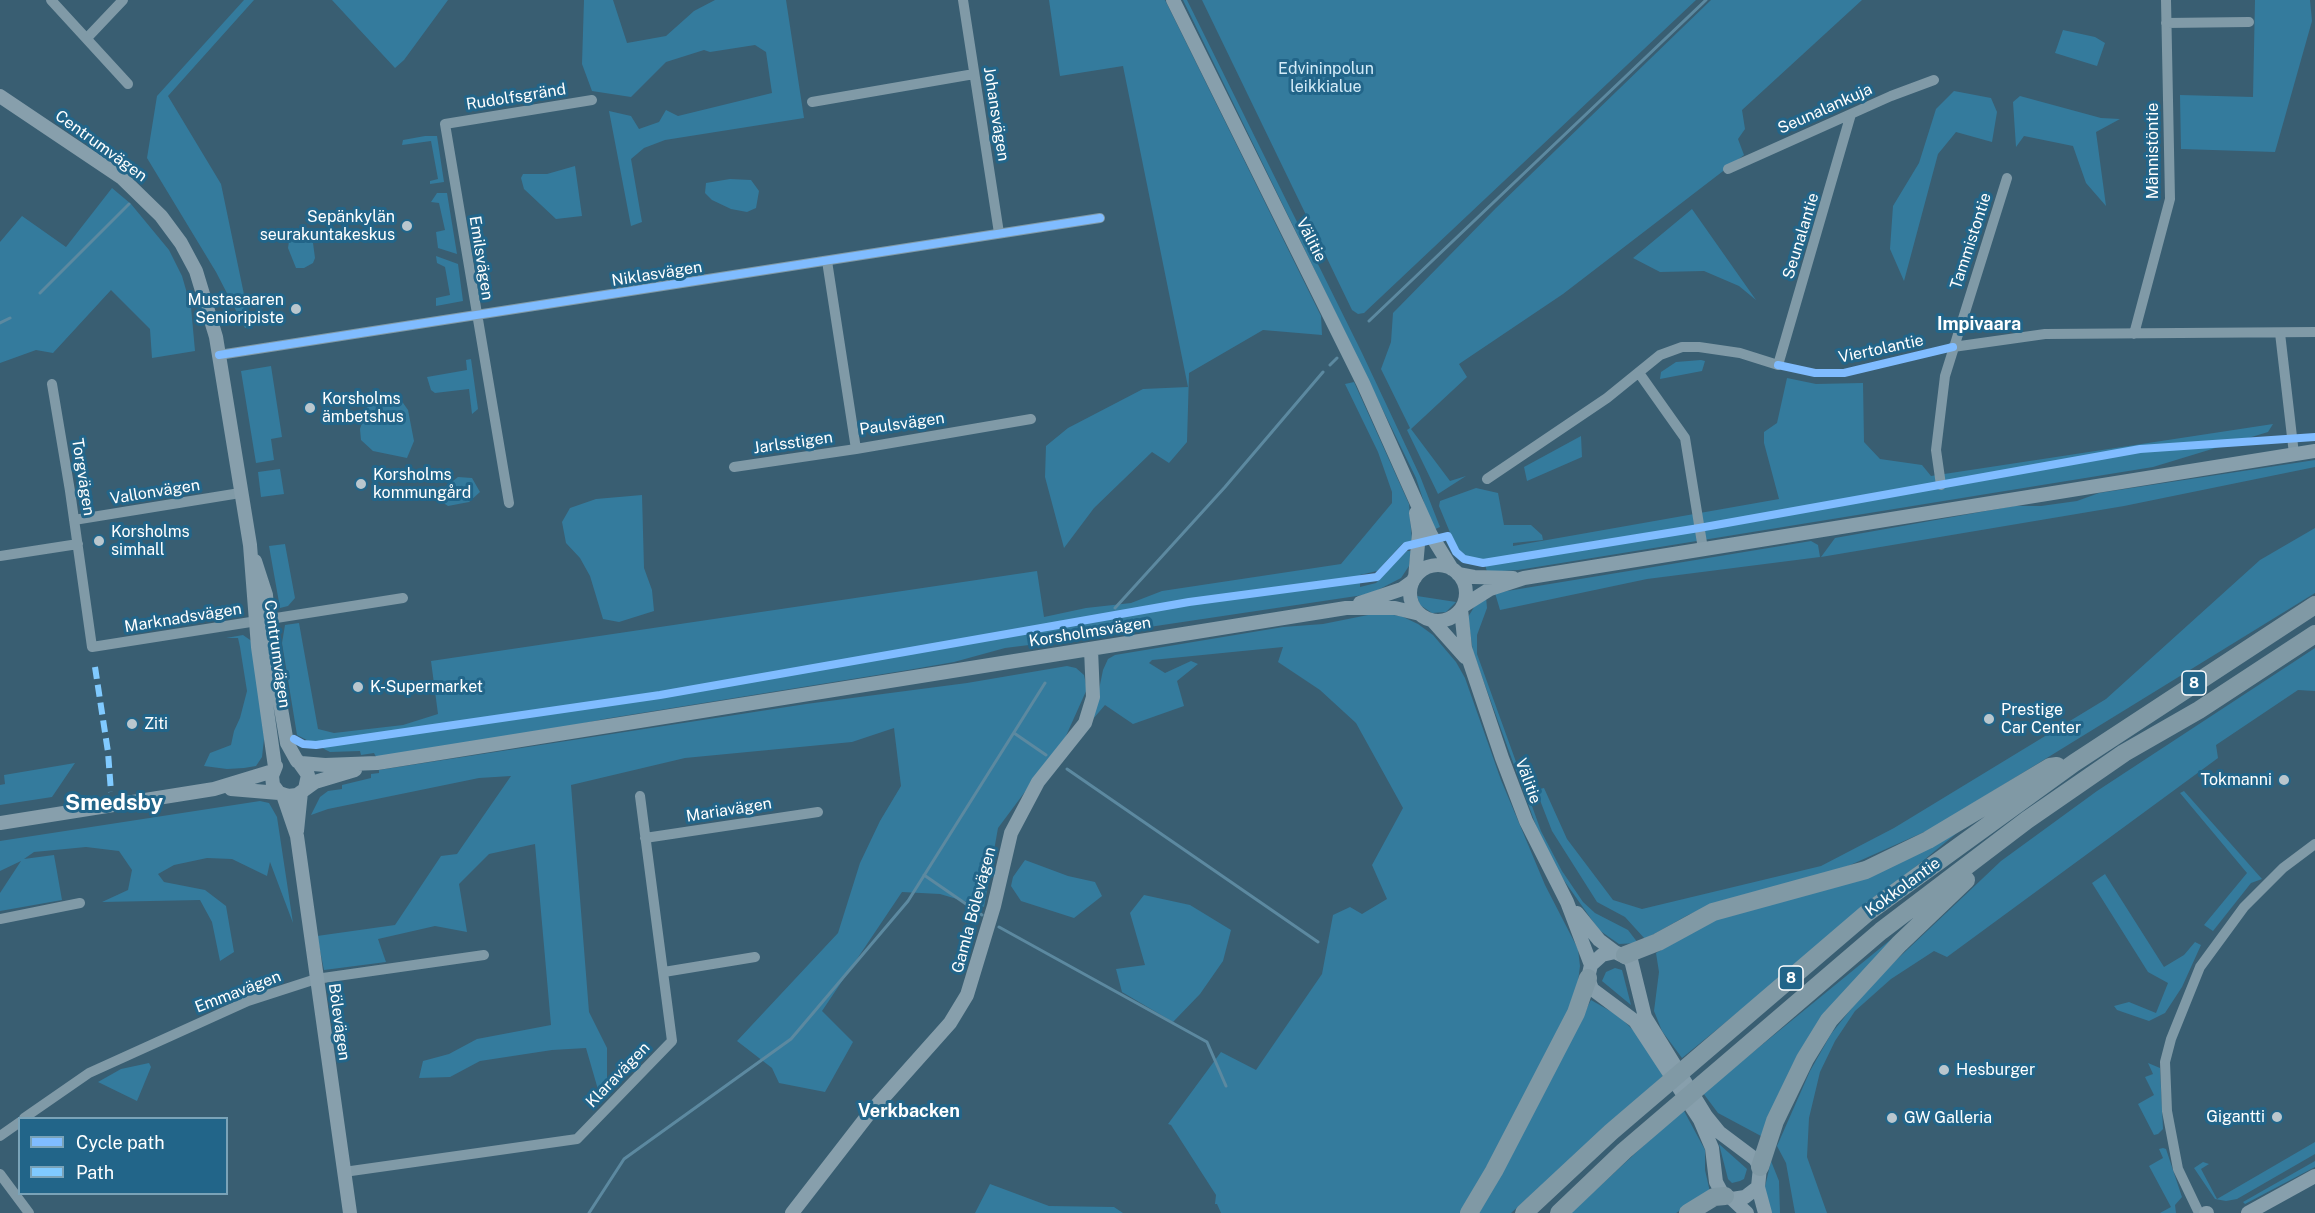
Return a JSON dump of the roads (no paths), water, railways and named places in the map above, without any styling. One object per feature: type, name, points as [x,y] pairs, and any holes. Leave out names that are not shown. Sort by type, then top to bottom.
[{"type":"highway","name":"Kokkolantie","points":[[1524,1213],[1611,1132],[1866,913],[2074,763],[2315,605]]},
{"type":"highway","name":"Kokkolantie","points":[[1558,1213],[1624,1151],[1881,931],[2027,820],[2124,753],[2199,710],[2315,634]]},
{"type":"highway","points":[[1620,954],[1658,942],[1713,912],[1866,870],[1928,840],[2050,767],[2074,763]]},
{"type":"highway","points":[[1760,1167],[1785,1100],[1805,1059],[1829,1020],[1899,945],[2027,820]]},
{"type":"highway","points":[[1469,1213],[1494,1172],[1576,1013],[1589,972]]},
{"type":"highway","points":[[1688,1213],[1714,1197],[1728,1197]]},
{"type":"main road","name":"Välitie","points":[[1173,0],[1358,373],[1431,535],[1455,571]]},
{"type":"main road","name":"Centrumvägen","points":[[0,96],[122,178],[161,216],[181,243],[196,271],[207,302],[219,355],[240,493],[267,620],[287,743],[299,762]]},
{"type":"main road","points":[[1524,578],[1474,577],[1432,566],[1414,579],[1411,599],[1426,617],[1448,619],[1490,589],[1524,578],[2315,451]]},
{"type":"main road","name":"Välitie","points":[[1414,579],[1419,533],[1415,499]]},
{"type":"main road","points":[[1455,571],[1466,589],[1462,608]]},
{"type":"main road","name":"Korsholmsvägen","points":[[1346,608],[1402,589],[1414,579]]},
{"type":"main road","name":"Korsholmsvägen","points":[[299,762],[325,765],[377,763],[1346,608],[1395,608],[1426,617]]},
{"type":"main road","name":"Välitie","points":[[1462,608],[1465,648],[1471,666],[1526,822],[1567,902],[1598,995],[1635,1021],[1655,1045]]},
{"type":"main road","name":"Välitie","points":[[1426,617],[1461,652],[1471,666]]},
{"type":"main road","name":"Centrumvägen","points":[[267,620],[274,769]]},
{"type":"main road","name":"Gamla Bölevägen","points":[[792,1213],[868,1115],[950,1023],[968,995],[984,946],[1011,833],[1038,782],[1084,723],[1093,697],[1091,649]]},
{"type":"main road","points":[[0,823],[214,789],[274,769],[287,759],[299,762],[308,775],[303,790],[293,796],[262,790],[214,789]]},
{"type":"main road","name":"Korsholmsvägen","points":[[303,790],[326,778],[377,763]]},
{"type":"main road","points":[[274,769],[273,785],[281,794]]},
{"type":"main road","name":"Bölevägen","points":[[297,836],[303,790]]},
{"type":"main road","name":"Bölevägen","points":[[281,794],[297,836],[350,1213]]},
{"type":"main road","name":"Välitie","points":[[1567,902],[1599,940],[1620,954]]},
{"type":"main road","points":[[1589,972],[1602,955],[1620,954],[1633,966],[1635,985],[1655,1045],[1703,1118],[1755,1159],[1760,1167],[1758,1187],[1765,1213]]},
{"type":"main road","points":[[1703,1118],[1712,1148],[1716,1182],[1728,1197],[1747,1213]]},
{"type":"main road","points":[[2248,1213],[2315,1176]]},
{"type":"main road","points":[[1728,1197],[1745,1197],[1758,1187]]},
{"type":"street","points":[[51,0],[128,84]]},
{"type":"street","points":[[87,38],[123,0]]},
{"type":"street","name":"Johansvägen","points":[[963,0],[999,233]]},
{"type":"street","name":"Männistöntie","points":[[2134,334],[2170,199],[2166,0]]},
{"type":"street","points":[[2166,23],[2249,22]]},
{"type":"street","points":[[812,102],[974,74]]},
{"type":"street","name":"Seunalankuja","points":[[1728,169],[1934,80]]},
{"type":"street","name":"Rudolfsgränd","points":[[445,124],[592,100]]},
{"type":"street","name":"Seunalantie","points":[[1639,373],[1660,355],[1682,347],[1725,350],[1778,365],[1851,114]]},
{"type":"street","name":"Emilsvägen","points":[[445,124],[508,503]]},
{"type":"street","name":"Tammistontie","points":[[1941,485],[1937,465],[1938,425],[1953,346],[2007,178]]},
{"type":"street","name":"Niklasvägen","points":[[219,355],[1100,218]]},
{"type":"street","name":"Paulsvägen","points":[[827,261],[856,449],[1031,419]]},
{"type":"street","points":[[1953,346],[2045,334],[2202,331],[2315,332]]},
{"type":"street","points":[[2280,333],[2294,454]]},
{"type":"street","points":[[1487,479],[1567,427],[1639,373],[1685,438],[1703,549]]},
{"type":"street","name":"Torgvägen","points":[[52,384],[92,647]]},
{"type":"street","name":"Jarlsstigen","points":[[734,467],[856,449]]},
{"type":"street","name":"Vallonvägen","points":[[74,520],[240,493]]},
{"type":"street","points":[[0,556],[78,544]]},
{"type":"street","name":"Marknadsvägen","points":[[92,647],[403,598]]},
{"type":"street","name":"Klaravägen","points":[[344,1172],[577,1139],[672,1041],[640,796]]},
{"type":"street","name":"Mariavägen","points":[[645,838],[818,812]]},
{"type":"street","points":[[2199,1213],[2178,1169],[2167,1110],[2165,1062],[2170,1039],[2200,968],[2244,907],[2283,868],[2315,844]]},
{"type":"street","points":[[0,919],[80,903]]},
{"type":"street","name":"Emmavägen","points":[[27,1117],[89,1073],[152,1042],[248,1001],[316,979],[484,955]]},
{"type":"street","points":[[664,972],[755,957]]},
{"type":"street","points":[[0,1137],[18,1124]]},
{"type":"street","points":[[0,1173],[29,1213]]},
{"type":"waterway","points":[[1369,321],[1706,0]]},
{"type":"waterway","points":[[40,293],[129,204]]},
{"type":"waterway","points":[[0,323],[10,318]]},
{"type":"waterway","points":[[1330,365],[1337,358]]},
{"type":"waterway","points":[[1115,608],[1225,487],[1323,372]]},
{"type":"waterway","points":[[589,1213],[624,1159],[791,1039],[908,901],[1045,683]]},
{"type":"waterway","points":[[1014,733],[1046,755]]},
{"type":"waterway","points":[[1067,769],[1318,942]]},
{"type":"waterway","points":[[924,875],[982,915]]},
{"type":"waterway","points":[[999,927],[1207,1042],[1226,1086]]},
{"type":"place","name":"Sepänkylän seurakuntakeskus","points":[[407,226]]},
{"type":"place","name":"Mustasaaren Senioripiste","points":[[296,309]]},
{"type":"place","name":"Korsholms ämbetshus","points":[[310,408]]},
{"type":"place","name":"Korsholms kommungård","points":[[361,484]]},
{"type":"place","name":"Korsholms simhall","points":[[99,541]]},
{"type":"place","name":"K-Supermarket","points":[[358,687]]},
{"type":"place","name":"Prestige Car Center","points":[[1989,719]]},
{"type":"place","name":"Ziti","points":[[132,724]]},
{"type":"place","name":"Tokmanni","points":[[2284,780]]},
{"type":"place","name":"Hesburger","points":[[1944,1070]]},
{"type":"place","name":"Gigantti","points":[[2277,1117]]},
{"type":"place","name":"GW Galleria","points":[[1892,1118]]},
{"type":"district","name":"Impivaara","points":[[1979,324]]},
{"type":"district","name":"Smedsby","points":[[114,803]]},
{"type":"district","name":"Verkbacken","points":[[909,1111]]},
{"type":"park label","name":"Edvininpolun leikkialue","points":[[1326,78]]}]
